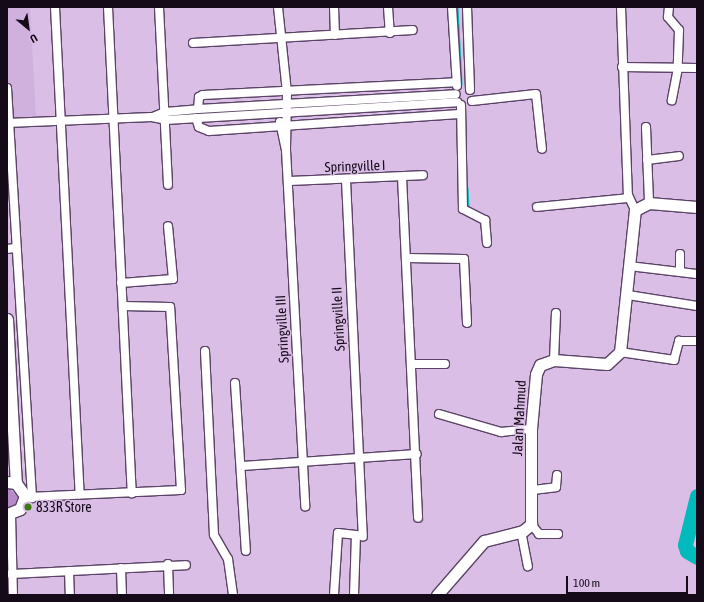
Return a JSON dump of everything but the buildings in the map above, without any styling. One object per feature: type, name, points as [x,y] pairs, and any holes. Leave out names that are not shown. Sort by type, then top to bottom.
[{"type":"street","points":[[55,7],[80,494]]},
{"type":"street","points":[[108,7],[132,493]]},
{"type":"street","points":[[159,7],[166,116],[168,185]]},
{"type":"street","name":"Springville III","points":[[278,7],[279,38],[283,71],[284,127],[305,506]]},
{"type":"street","points":[[334,7],[335,35]]},
{"type":"street","points":[[388,7],[390,33]]},
{"type":"street","points":[[452,7],[463,209],[485,220],[487,243]]},
{"type":"street","points":[[467,7],[470,90],[472,101]]},
{"type":"street","points":[[556,313],[554,360],[603,365],[620,352],[628,295],[629,266],[635,210],[629,198],[622,67],[621,7]]},
{"type":"street","points":[[669,7],[668,17],[679,30],[678,68],[672,100]]},
{"type":"street","points":[[193,43],[390,33],[413,30]]},
{"type":"street","points":[[622,67],[697,68]]},
{"type":"street","points":[[7,88],[11,249],[28,497],[20,509],[9,518],[13,595]]},
{"type":"street","points":[[8,123],[166,116],[196,118],[457,95],[470,90]]},
{"type":"street","points":[[198,109],[199,97],[203,95],[283,92],[457,95],[472,101],[536,94],[542,150]]},
{"type":"street","points":[[166,116],[198,109],[284,110]]},
{"type":"street","points":[[196,118],[199,127],[209,130],[284,127],[459,114]]},
{"type":"street","points":[[646,127],[649,203]]},
{"type":"street","points":[[648,160],[679,156]]},
{"type":"street","name":"Springville I","points":[[288,181],[346,180],[423,175]]},
{"type":"street","points":[[402,177],[417,454],[418,518]]},
{"type":"street","name":"Springville II","points":[[346,180],[362,457],[363,538]]},
{"type":"street","points":[[537,207],[629,198]]},
{"type":"street","points":[[635,210],[649,203],[697,207]]},
{"type":"street","points":[[121,283],[173,279],[168,226]]},
{"type":"street","points":[[680,254],[680,272]]},
{"type":"street","points":[[407,258],[464,259],[467,323]]},
{"type":"street","points":[[629,266],[697,274]]},
{"type":"street","points":[[628,295],[697,306]]},
{"type":"street","points":[[7,319],[11,482],[28,497],[80,494],[177,492],[183,486],[170,307],[123,306]]},
{"type":"street","points":[[620,352],[674,360],[679,340],[697,341]]},
{"type":"street","points":[[205,351],[214,535],[228,559],[233,595]]},
{"type":"street","name":"Jalan Mahmud","points":[[531,524],[533,490],[531,430],[537,371],[543,363],[554,360]]},
{"type":"street","points":[[412,364],[445,364]]},
{"type":"street","points":[[235,383],[242,466],[246,551]]},
{"type":"street","points":[[439,414],[501,432],[531,430]]},
{"type":"street","points":[[242,466],[417,454]]},
{"type":"street","points":[[533,490],[556,487],[557,475]]},
{"type":"street","points":[[437,595],[484,541],[521,532],[531,524],[538,534],[558,534]]},
{"type":"street","points":[[521,532],[528,566]]},
{"type":"street","points":[[334,595],[338,533],[356,534],[354,595]]},
{"type":"street","points":[[11,574],[168,564],[186,565]]},
{"type":"street","points":[[168,564],[169,595]]},
{"type":"street","points":[[121,568],[122,595]]},
{"type":"street","points":[[69,571],[70,595]]},
{"type":"shaded area","points":[[7,7],[30,7],[36,118],[7,119]]},
{"type":"shaded area","points":[[7,486],[19,498],[16,506],[7,511]]},
{"type":"waterway","points":[[457,7],[461,84]]},
{"type":"waterway","points":[[467,188],[468,209]]},
{"type":"waterway","points":[[697,496],[685,545],[687,551],[697,557]]},
{"type":"place","name":"833R Store","points":[[28,507]]}]
